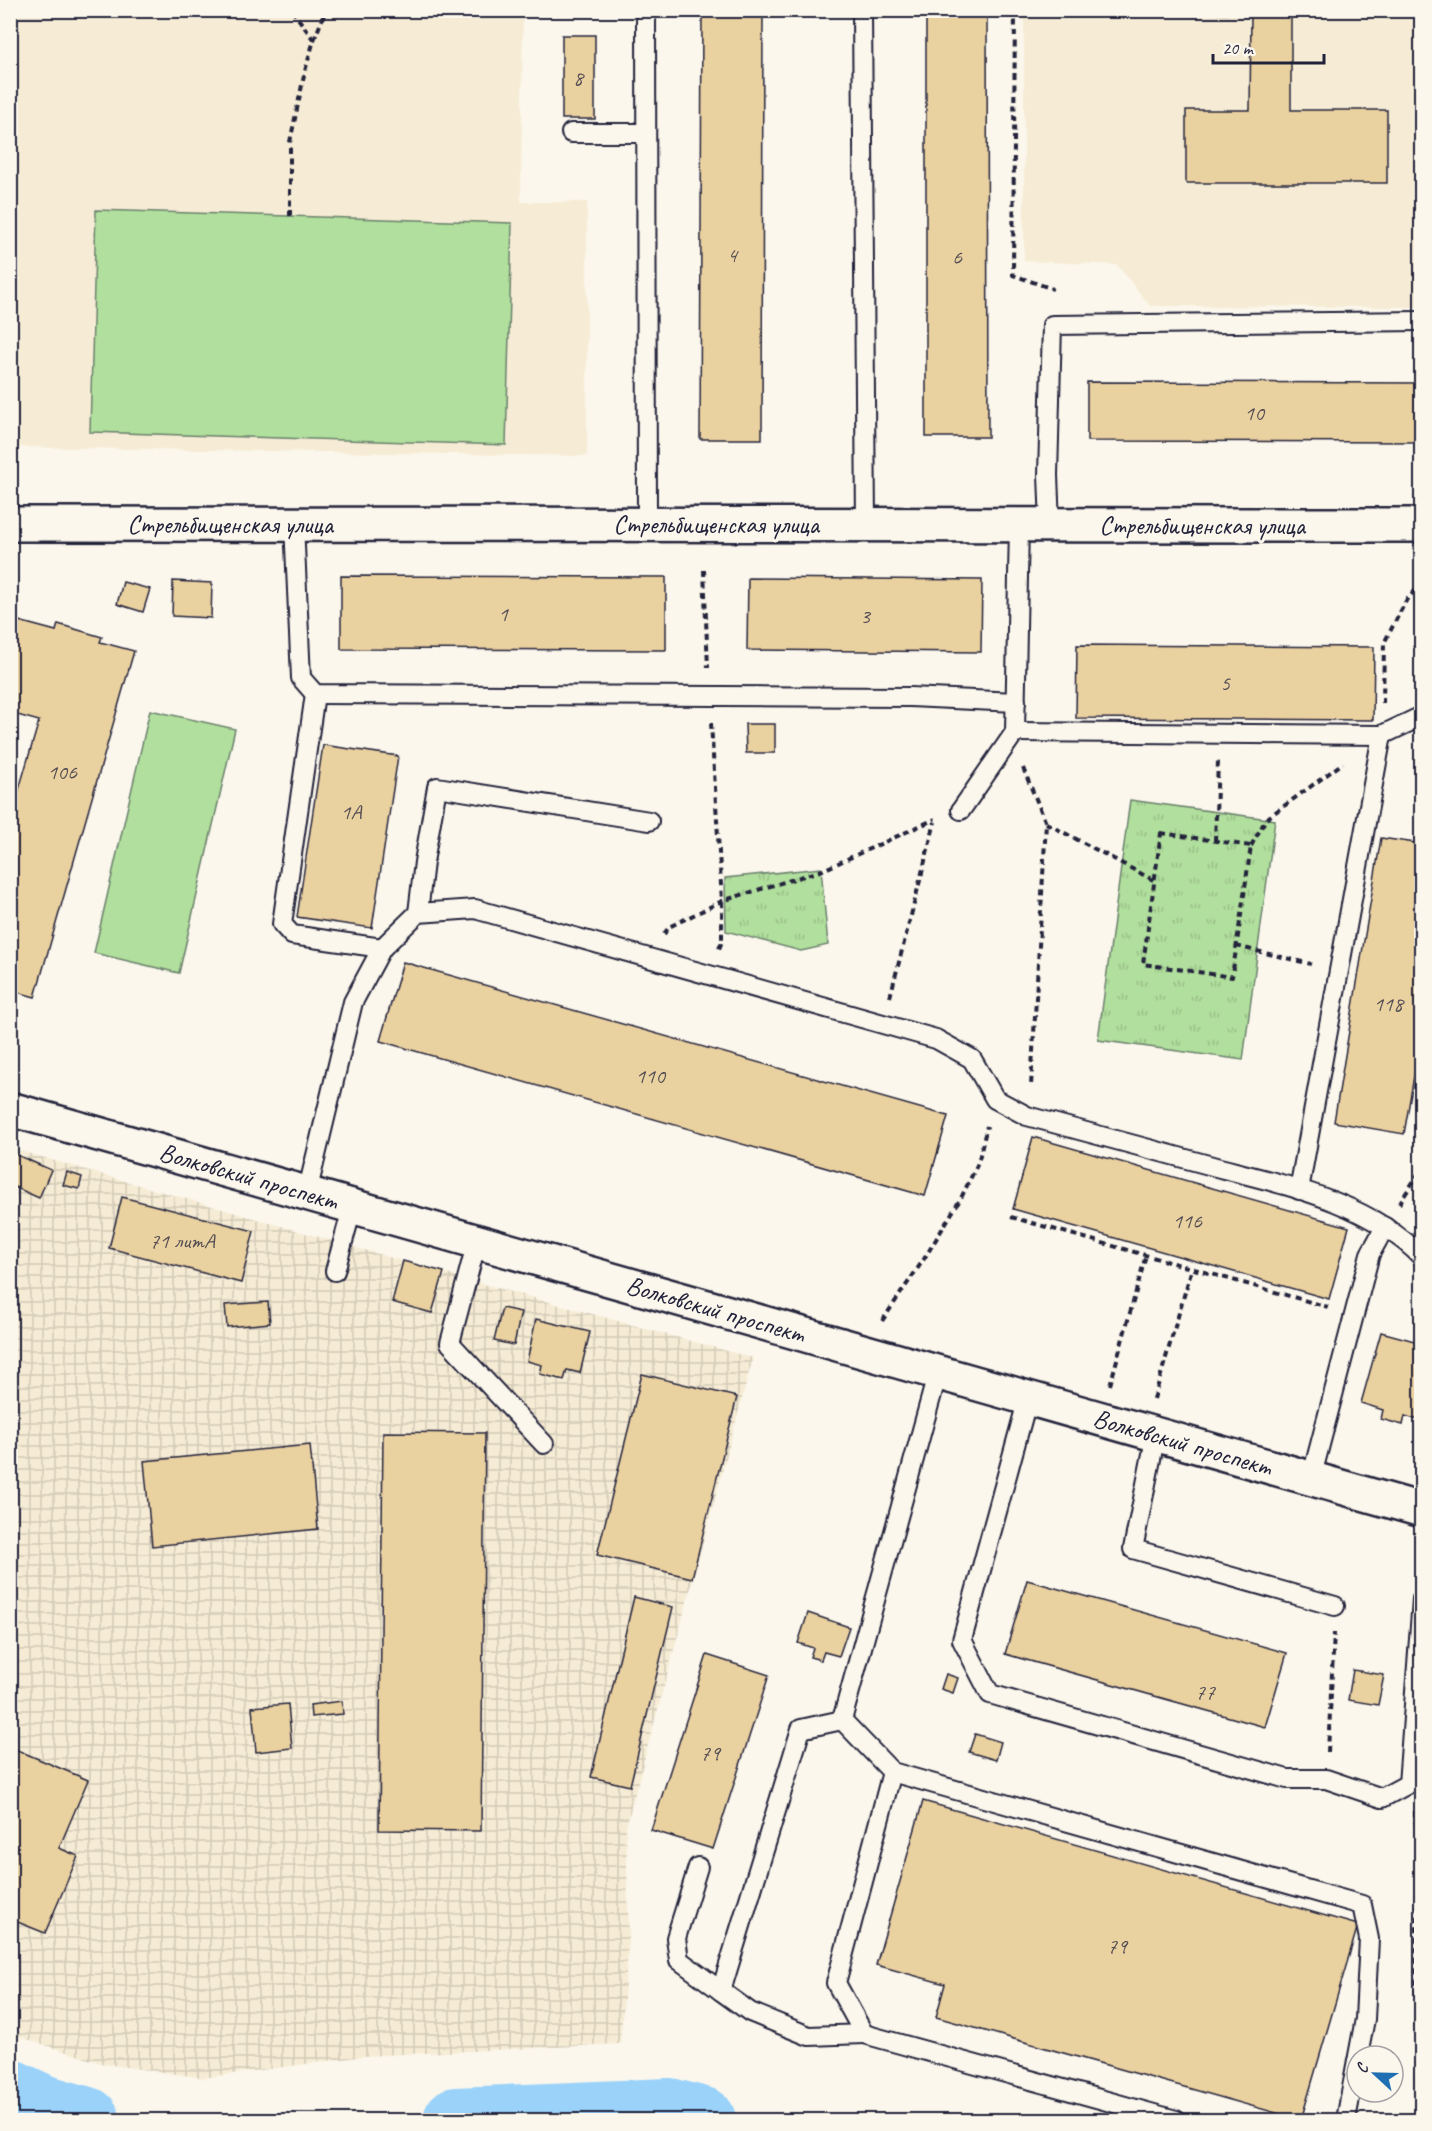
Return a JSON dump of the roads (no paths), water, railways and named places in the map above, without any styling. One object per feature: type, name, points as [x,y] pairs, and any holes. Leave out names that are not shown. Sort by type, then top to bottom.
[{"type":"street","name":"Стрельбищенская улица","points":[[10,524],[1422,525]]},
{"type":"street","name":"Волковский проспект","points":[[10,1108],[1028,1398],[1154,1420],[1311,1479],[1422,1510]]},
{"type":"lane","points":[[646,10],[647,524]]},
{"type":"lane","points":[[862,10],[867,525]]},
{"type":"lane","points":[[571,133],[646,134]]},
{"type":"lane","points":[[961,810],[1016,732],[1016,702],[1035,525],[1048,475],[1052,325],[1422,321]]},
{"type":"lane","points":[[294,524],[301,678],[315,694],[910,697],[1016,702]]},
{"type":"lane","points":[[315,694],[282,924],[292,935],[382,948]]},
{"type":"lane","points":[[1016,732],[1382,735],[1422,716]]},
{"type":"lane","points":[[1299,1190],[1382,735]]},
{"type":"lane","points":[[307,1193],[353,1002],[382,948],[418,913],[437,787],[649,821]]},
{"type":"lane","points":[[418,913],[475,909],[936,1039],[972,1059],[995,1099],[1027,1116],[1299,1190],[1347,1207],[1384,1227],[1410,1245],[1422,1257]]},
{"type":"lane","points":[[335,1271],[353,1206]]},
{"type":"lane","points":[[1311,1479],[1370,1254],[1384,1227]]},
{"type":"lane","points":[[477,1241],[450,1343],[544,1444]]},
{"type":"lane","points":[[842,1720],[938,1372]]},
{"type":"lane","points":[[1028,1398],[962,1640],[990,1694],[1287,1779],[1326,1779],[1382,1798],[1408,1784],[1422,1599]]},
{"type":"lane","points":[[1154,1420],[1133,1549],[1335,1606]]},
{"type":"lane","points":[[842,1720],[892,1772],[1362,1905],[1369,1939],[1365,2019],[1360,2044]]},
{"type":"lane","points":[[721,1991],[801,1729],[842,1720]]},
{"type":"lane","points":[[864,2034],[836,1983],[892,1772]]},
{"type":"lane","points":[[698,1867],[676,1938],[679,1960],[750,2012],[809,2036],[864,2034],[1176,2121]]},
{"type":"lane","points":[[1346,2121],[1349,2104]]},
{"type":"waterway","points":[[10,2092],[42,2107],[87,2120]]},
{"type":"waterway","points":[[456,2120],[669,2111],[703,2120]]}]
